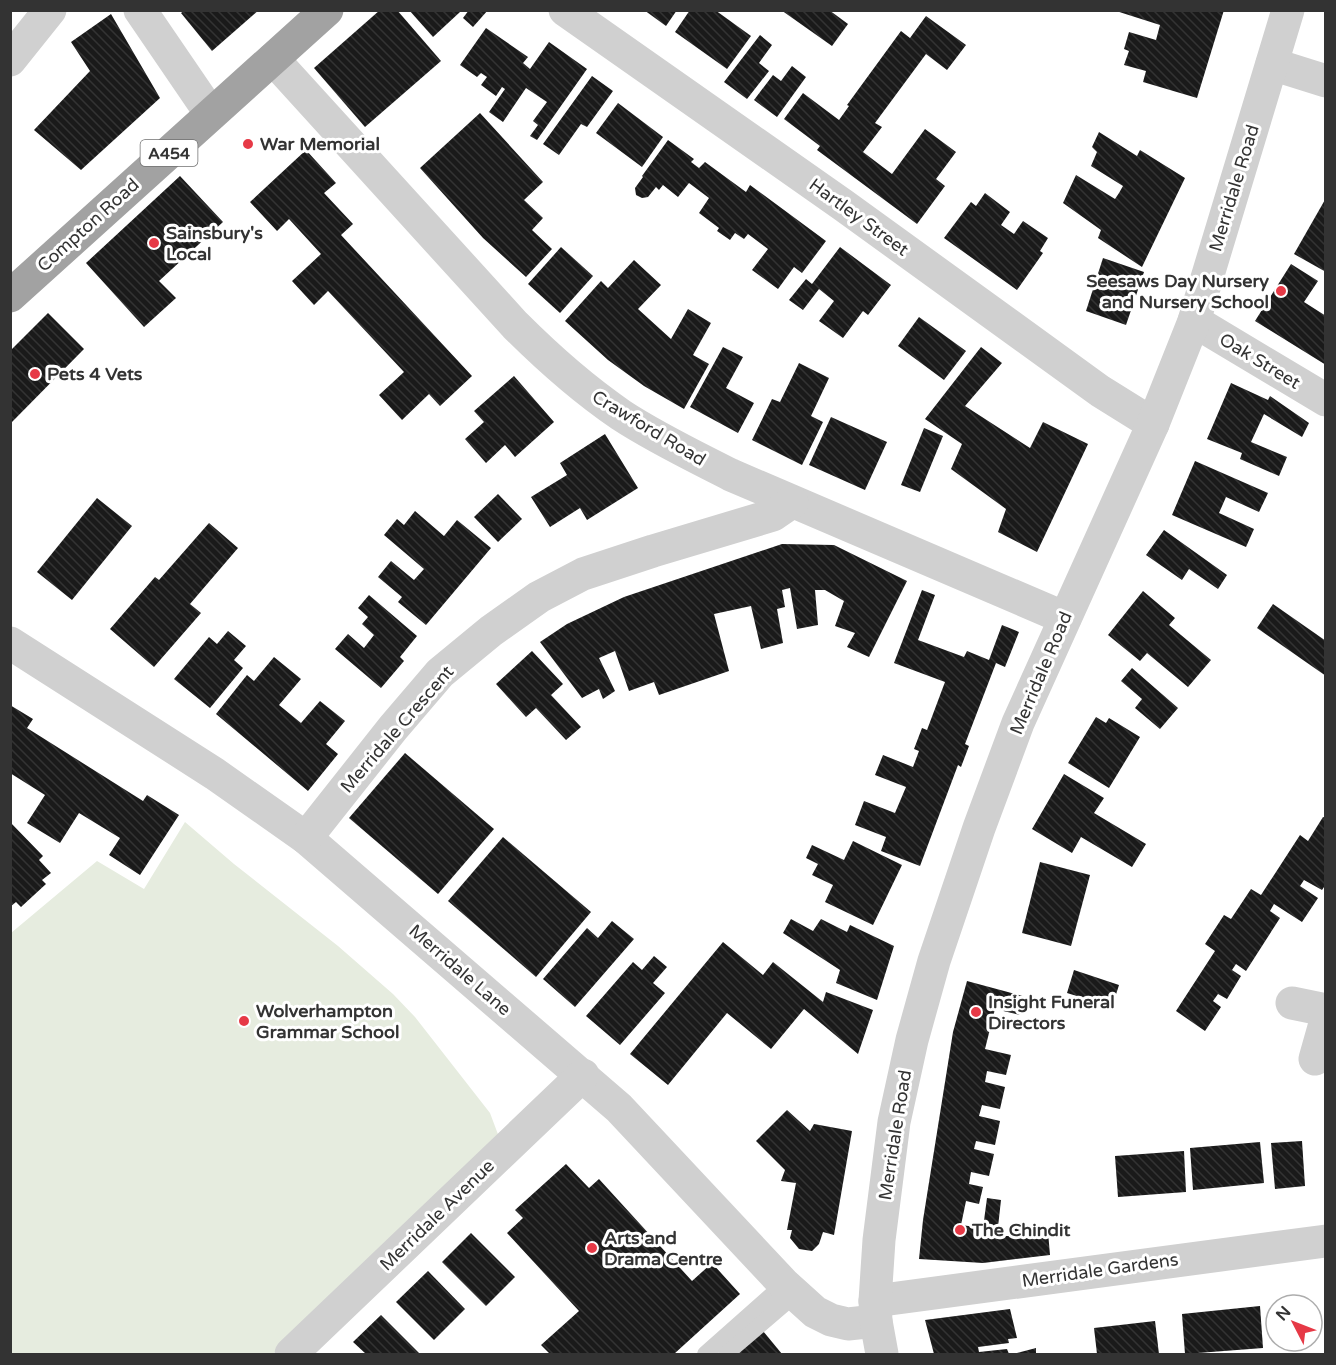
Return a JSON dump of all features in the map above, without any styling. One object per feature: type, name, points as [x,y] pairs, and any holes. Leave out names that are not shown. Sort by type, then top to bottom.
[{"type":"highway","name":"Compton Road","points":[[10,296],[327,10]]},
{"type":"street","points":[[10,60],[50,10]]},
{"type":"street","points":[[140,10],[211,114]]},
{"type":"street","name":"Hartley Street","points":[[565,10],[843,205],[1100,390],[1153,424]]},
{"type":"street","name":"Merridale Road","points":[[882,1354],[875,1311],[879,1240],[894,1122],[912,1040],[934,962],[979,828],[1018,723],[1153,424],[1194,321],[1288,10]]},
{"type":"street","name":"Crawford Road","points":[[273,59],[515,325],[586,389],[623,415],[678,448],[731,475],[1065,618]]},
{"type":"street","points":[[1272,64],[1326,81]]},
{"type":"street","name":"Oak Street","points":[[1194,321],[1326,400]]},
{"type":"street","name":"Merridale Crescent","points":[[306,838],[393,728],[440,673],[491,631],[539,597],[583,574],[773,515],[792,502]]},
{"type":"street","name":"Merridale Lane","points":[[10,643],[215,774],[306,838],[619,1108],[789,1289],[815,1312],[831,1320],[848,1324],[875,1311]]},
{"type":"street","points":[[1292,1003],[1326,1010]]},
{"type":"street","points":[[1315,1059],[1326,1020]]},
{"type":"street","name":"Merridale Avenue","points":[[291,1354],[583,1075]]},
{"type":"street","name":"Merridale Gardens","points":[[875,1311],[1326,1240]]},
{"type":"lane","points":[[705,1354],[789,1289]]},
{"type":"lane","points":[[726,1354],[789,1289]]},
{"type":"shaded area","name":"Wolverhampton Grammar School","points":[[185,822],[338,946],[393,994],[415,1017],[490,1113],[499,1137],[273,1354],[11,1354],[11,933],[97,861],[144,889]]},
{"type":"building","points":[[185,10],[259,10],[212,51],[181,13]]},
{"type":"building","points":[[380,10],[397,10],[441,61],[365,127],[314,68]]},
{"type":"building","points":[[409,10],[459,10],[460,12],[433,37]]},
{"type":"building","points":[[469,10],[488,10],[473,27],[463,18]]},
{"type":"building","points":[[644,10],[677,10],[666,26]]},
{"type":"building","points":[[690,10],[715,10],[751,36],[727,69],[675,32]]},
{"type":"building","points":[[781,10],[829,10],[848,24],[832,46]]},
{"type":"building","points":[[1113,10],[1224,10],[1197,98],[1143,82],[1146,71],[1124,65],[1129,51],[1124,49],[1129,32],[1156,40],[1160,25]]},
{"type":"building","points":[[111,14],[160,98],[81,170],[34,130],[90,71],[71,42]]},
{"type":"building","points":[[926,16],[966,45],[947,70],[926,54],[875,123],[882,127],[863,152],[892,174],[925,129],[956,152],[936,179],[945,186],[917,224],[817,150],[820,146],[784,119],[803,93],[839,120],[849,106],[847,105],[901,31],[910,38]]},
{"type":"building","points":[[486,28],[528,57],[523,63],[530,69],[549,42],[587,69],[537,140],[530,136],[538,125],[533,121],[547,102],[526,88],[503,122],[489,112],[505,89],[502,87],[496,96],[481,85],[487,77],[481,73],[477,77],[460,65]]},
{"type":"building","points":[[760,35],[772,45],[759,63],[769,71],[747,99],[724,82]]},
{"type":"building","points":[[792,66],[806,77],[777,117],[754,100],[773,75],[781,81]]},
{"type":"building","points":[[592,76],[613,91],[587,127],[581,124],[559,155],[543,144]]},
{"type":"building","points":[[618,103],[663,137],[642,167],[596,133]]},
{"type":"building","points":[[480,113],[543,182],[524,200],[543,218],[532,230],[552,249],[526,277],[483,238],[420,168]]},
{"type":"building","points":[[1099,132],[1137,156],[1140,150],[1185,178],[1142,267],[1098,238],[1101,230],[1063,203],[1076,175],[1115,199],[1123,186],[1091,166],[1097,152],[1092,147]]},
{"type":"building","points":[[668,140],[694,159],[691,162],[699,168],[705,162],[746,192],[750,185],[826,241],[802,273],[794,267],[778,289],[752,270],[768,249],[748,234],[744,239],[735,233],[730,240],[717,231],[719,228],[699,213],[709,198],[689,183],[678,197],[663,185],[659,190],[656,187],[648,197],[642,198],[636,195],[635,188]]},
{"type":"building","points":[[306,150],[336,183],[324,193],[353,224],[341,235],[472,376],[440,406],[429,394],[402,420],[379,395],[404,372],[328,291],[314,305],[292,281],[321,254],[289,219],[277,231],[250,202]]},
{"type":"building","name":"Sainsbury's Local","points":[[180,176],[223,222],[159,281],[176,298],[144,327],[86,263]]},
{"type":"building","points":[[985,193],[1010,212],[1001,225],[1014,234],[1023,221],[1048,238],[1040,251],[1043,253],[1017,290],[944,238],[971,202],[976,206]]},
{"type":"building","points":[[1326,198],[1326,272],[1294,254]]},
{"type":"building","points":[[561,247],[593,276],[560,313],[528,284]]},
{"type":"building","points":[[840,247],[891,285],[868,315],[863,311],[843,338],[819,321],[834,301],[819,289],[803,310],[789,300],[806,279],[812,284]]},
{"type":"building","points":[[1103,258],[1144,272],[1126,325],[1086,311]]},
{"type":"building","points":[[634,260],[661,285],[638,309],[671,339],[688,309],[711,323],[693,355],[709,364],[684,409],[644,386],[608,360],[565,321],[601,281],[608,288]]},
{"type":"building","points":[[1291,264],[1318,281],[1304,302],[1326,316],[1326,365],[1255,321]]},
{"type":"building","name":"Pets 4 Vets","points":[[48,313],[84,349],[10,424],[10,351]]},
{"type":"building","points":[[919,317],[966,351],[944,380],[898,346]]},
{"type":"building","points":[[723,347],[743,357],[726,388],[754,403],[738,433],[690,407]]},
{"type":"building","points":[[981,347],[1002,363],[965,406],[1030,448],[1043,422],[1088,444],[1037,552],[998,532],[1006,509],[951,469],[962,444],[925,419]]},
{"type":"building","points":[[799,363],[829,378],[811,416],[823,422],[802,465],[752,440],[772,399],[780,402]]},
{"type":"building","points":[[514,376],[554,422],[515,457],[505,445],[486,463],[465,439],[484,422],[474,411]]},
{"type":"building","points":[[1231,383],[1268,400],[1270,396],[1309,423],[1302,437],[1264,414],[1251,442],[1287,457],[1279,476],[1240,459],[1242,453],[1207,439]]},
{"type":"building","points":[[831,417],[887,442],[865,490],[809,465]]},
{"type":"building","points":[[924,428],[943,436],[920,492],[901,485]]},
{"type":"building","points":[[605,434],[638,488],[587,520],[580,508],[550,527],[531,497],[567,475],[560,463]]},
{"type":"building","points":[[1195,461],[1268,493],[1259,512],[1226,497],[1219,513],[1254,529],[1246,547],[1172,515]]},
{"type":"building","points":[[498,494],[522,519],[498,542],[474,517]]},
{"type":"building","points":[[97,498],[132,526],[72,600],[37,572]]},
{"type":"building","points":[[415,511],[444,536],[457,520],[491,548],[426,625],[398,602],[402,597],[378,577],[391,561],[414,580],[424,569],[384,535],[397,519],[404,525]]},
{"type":"building","points":[[209,523],[238,548],[190,604],[201,613],[154,667],[110,629],[155,577],[159,580]]},
{"type":"building","points":[[1164,530],[1227,575],[1218,589],[1189,569],[1182,580],[1146,555]]},
{"type":"building","points":[[782,544],[834,545],[907,581],[869,657],[847,647],[855,633],[835,626],[844,601],[825,590],[815,590],[818,625],[797,629],[790,588],[782,590],[785,607],[777,609],[783,643],[761,649],[751,606],[714,614],[729,671],[659,695],[654,682],[629,691],[615,651],[599,658],[615,691],[603,699],[599,689],[582,698],[540,642],[567,624],[624,597]]},
{"type":"building","points":[[922,590],[935,595],[918,640],[964,657],[967,651],[989,660],[1002,625],[1019,632],[1005,667],[996,663],[965,744],[969,746],[961,767],[958,765],[920,866],[881,851],[886,837],[855,825],[864,801],[895,813],[906,787],[875,775],[883,755],[913,767],[919,751],[914,749],[922,728],[927,730],[945,682],[894,663]]},
{"type":"building","points":[[1143,591],[1175,618],[1169,625],[1211,660],[1188,687],[1147,653],[1140,661],[1108,635]]},
{"type":"building","points":[[369,595],[417,636],[400,657],[404,661],[381,688],[335,649],[348,634],[364,648],[374,635],[362,624],[368,617],[358,608]]},
{"type":"building","points":[[1273,604],[1326,641],[1326,676],[1257,628]]},
{"type":"building","points":[[228,631],[246,646],[234,660],[243,668],[210,708],[174,679],[209,637],[217,644]]},
{"type":"building","points":[[532,651],[563,684],[551,695],[581,727],[566,740],[536,708],[526,717],[496,684]]},
{"type":"building","points":[[274,657],[301,679],[279,705],[301,723],[320,701],[345,721],[326,744],[338,754],[308,791],[216,714],[247,675],[254,681]]},
{"type":"building","points":[[1132,668],[1178,708],[1160,729],[1135,708],[1142,699],[1121,681]]},
{"type":"building","points":[[10,705],[33,719],[27,728],[143,801],[147,795],[179,815],[140,875],[109,855],[120,838],[79,813],[60,843],[27,823],[45,795],[10,773]]},
{"type":"building","points":[[1096,717],[1106,723],[1109,718],[1140,737],[1109,788],[1068,763]]},
{"type":"building","points":[[405,753],[494,829],[438,894],[349,818]]},
{"type":"building","points":[[1064,774],[1104,798],[1094,813],[1146,844],[1132,867],[1081,837],[1072,853],[1032,829]]},
{"type":"building","points":[[1323,817],[1326,818],[1326,884],[1322,890],[1304,880],[1300,886],[1318,898],[1302,922],[1274,904],[1270,911],[1280,918],[1246,971],[1236,964],[1232,970],[1241,976],[1227,999],[1218,994],[1213,1001],[1221,1007],[1205,1031],[1176,1011],[1215,951],[1205,944],[1224,915],[1231,919],[1251,889],[1261,895],[1300,835],[1308,841]]},
{"type":"building","points":[[10,822],[43,856],[39,860],[51,873],[42,880],[46,884],[21,907],[16,902],[10,907]]},
{"type":"building","points":[[503,837],[591,912],[536,977],[448,901]]},
{"type":"building","points":[[853,841],[902,865],[873,925],[825,902],[833,885],[812,875],[818,864],[806,858],[812,845],[844,860]]},
{"type":"building","points":[[1040,862],[1090,875],[1071,946],[1022,933]]},
{"type":"building","points":[[791,919],[813,931],[821,919],[847,932],[850,925],[894,946],[877,1000],[836,983],[840,970],[783,933]]},
{"type":"building","points":[[612,921],[634,939],[575,1007],[543,979],[587,928],[598,938]]},
{"type":"building","points":[[723,942],[763,975],[773,962],[823,1002],[826,992],[873,1010],[858,1054],[804,1009],[771,1049],[727,1013],[668,1085],[630,1054]]},
{"type":"building","points":[[654,956],[667,967],[653,983],[665,993],[620,1045],[586,1016],[633,962],[642,970]]},
{"type":"building","points":[[1074,970],[1119,985],[1112,1007],[1067,993]]},
{"type":"building","points":[[967,981],[1026,997],[1020,1015],[995,1009],[985,1049],[1011,1055],[1006,1075],[987,1071],[985,1082],[1005,1087],[1000,1109],[982,1105],[979,1116],[1000,1121],[995,1145],[976,1141],[974,1149],[994,1154],[989,1176],[971,1172],[969,1184],[983,1187],[979,1204],[966,1201],[961,1225],[983,1228],[987,1198],[1001,1200],[997,1236],[1011,1236],[1009,1226],[1027,1224],[1028,1234],[1048,1232],[1050,1255],[983,1263],[919,1259],[923,1220],[953,1032]]},
{"type":"building","points":[[787,1110],[810,1131],[814,1124],[852,1131],[834,1235],[823,1232],[819,1244],[812,1251],[799,1249],[790,1238],[792,1230],[787,1230],[796,1183],[781,1181],[785,1170],[756,1141]]},
{"type":"building","points":[[1302,1141],[1305,1186],[1275,1189],[1271,1143]]},
{"type":"building","points":[[1260,1142],[1264,1183],[1193,1190],[1190,1148]]},
{"type":"building","points":[[1184,1151],[1186,1192],[1118,1197],[1115,1156]]},
{"type":"building","name":"Arts and Drama Centre","points":[[566,1164],[589,1188],[599,1179],[692,1281],[712,1263],[740,1294],[674,1354],[550,1354],[541,1345],[579,1311],[507,1233],[523,1218],[515,1210]]},
{"type":"building","points":[[471,1233],[515,1277],[486,1306],[442,1262]]},
{"type":"building","points":[[428,1271],[465,1309],[434,1340],[396,1302]]},
{"type":"building","points":[[1260,1306],[1263,1348],[1185,1354],[1182,1314]]},
{"type":"building","points":[[1010,1309],[1017,1338],[1008,1339],[1009,1343],[978,1347],[979,1352],[1007,1349],[1009,1354],[934,1354],[925,1320]]},
{"type":"building","points":[[381,1315],[420,1354],[366,1354],[353,1342]]},
{"type":"building","points":[[1155,1321],[1159,1354],[1097,1354],[1094,1328]]},
{"type":"building","points":[[763,1331],[782,1354],[733,1354]]},
{"type":"building","points":[[1036,1348],[1036,1354],[1013,1354]]},
{"type":"place","name":"War Memorial","points":[[248,144]]},
{"type":"place","name":"Sainsbury's Local","points":[[154,243]]},
{"type":"place","name":"Seesaws Day Nursery and Nursery School","points":[[1281,291]]},
{"type":"place","name":"Pets 4 Vets","points":[[35,374]]},
{"type":"place","name":"Insight Funeral Directors","points":[[976,1012]]},
{"type":"place","name":"Wolverhampton Grammar School","points":[[244,1021]]},
{"type":"place","name":"The Chindit","points":[[960,1230]]},
{"type":"place","name":"Arts and Drama Centre","points":[[592,1248]]}]
